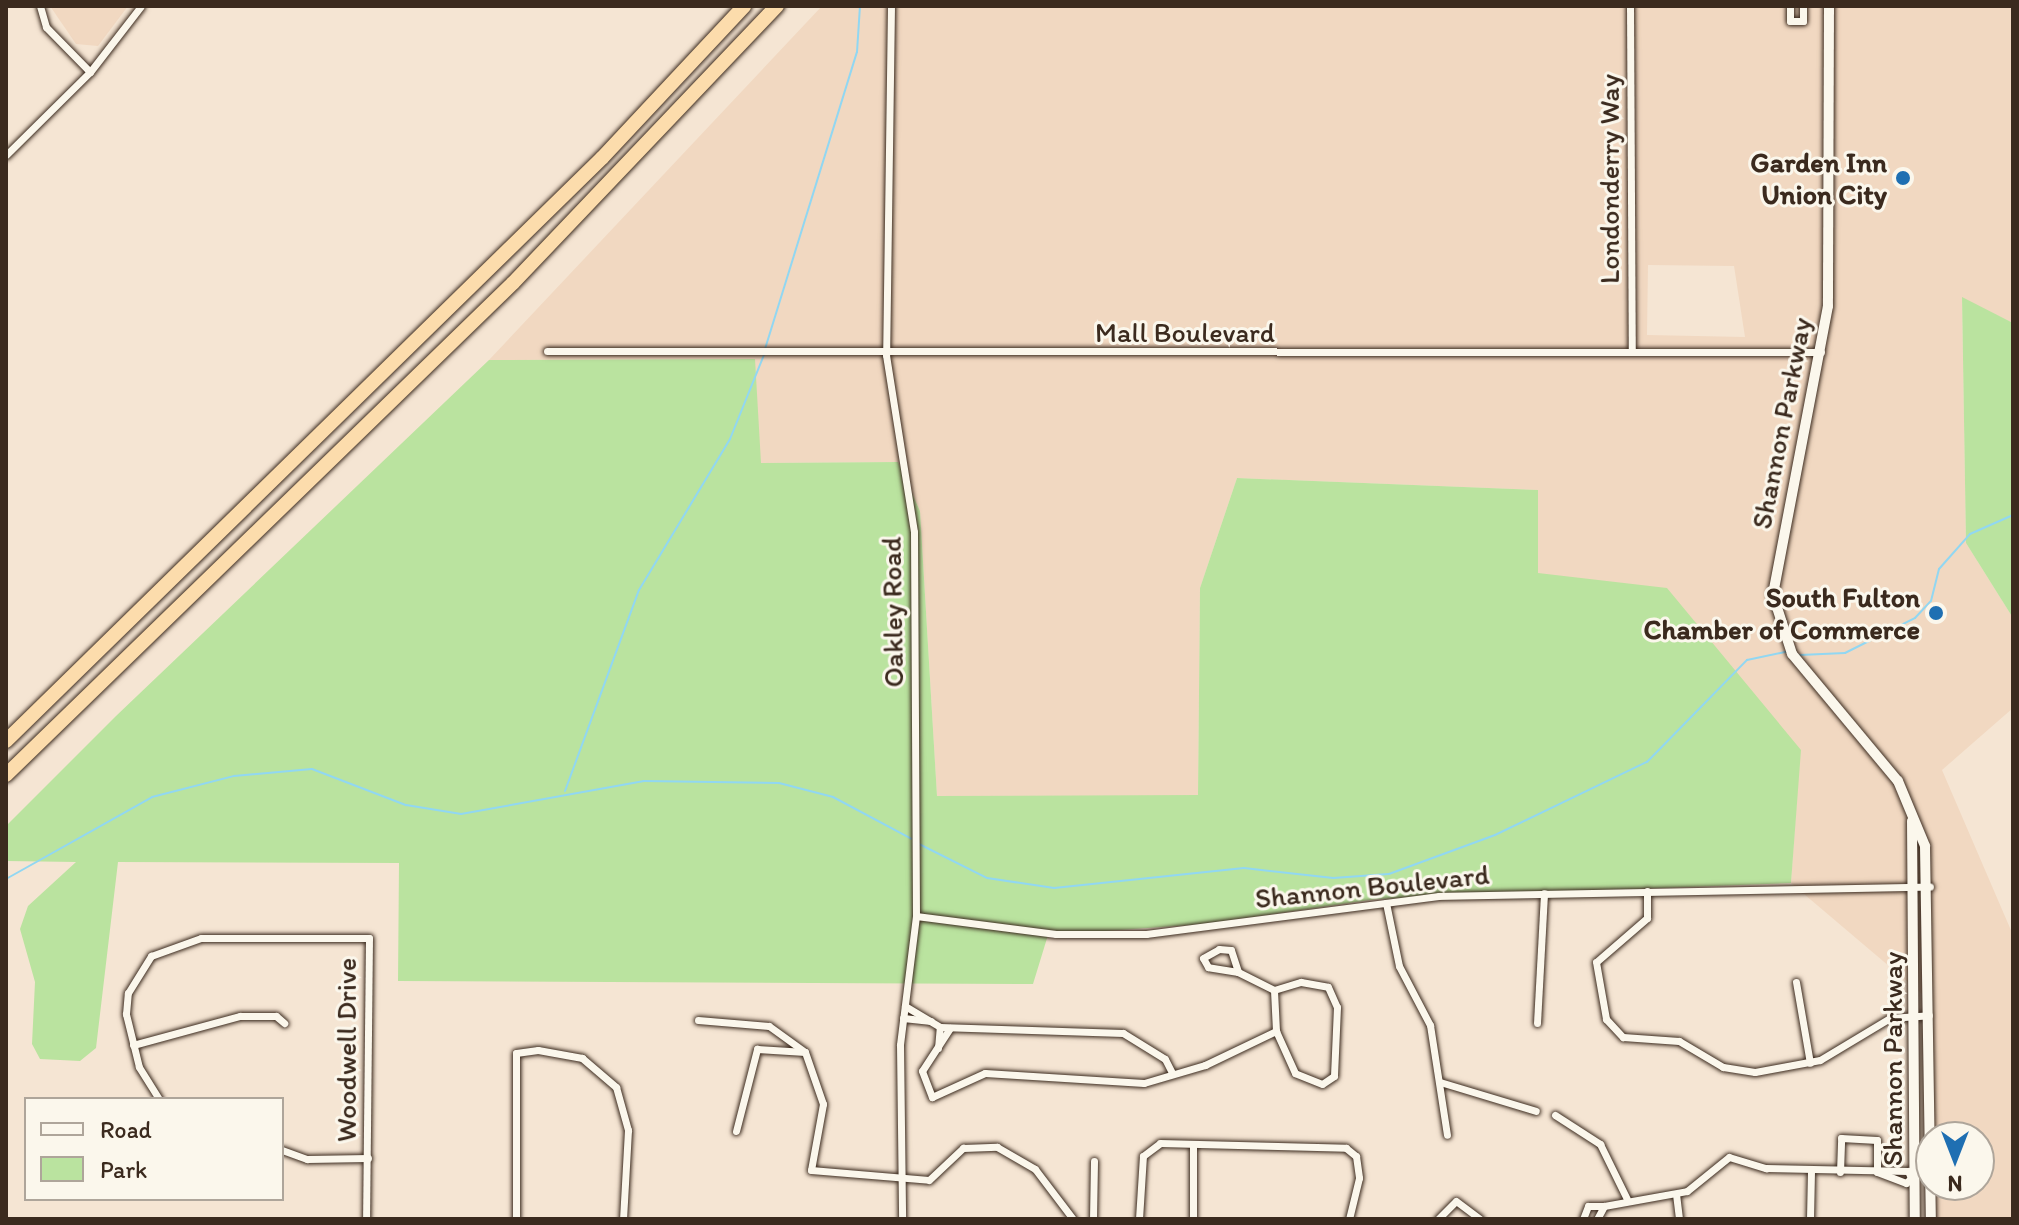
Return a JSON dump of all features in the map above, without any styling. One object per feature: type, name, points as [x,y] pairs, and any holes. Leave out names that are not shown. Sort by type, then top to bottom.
[{"type":"highway","points":[[6,741],[592,168],[744,6]]},
{"type":"highway","points":[[6,775],[513,283],[777,6]]},
{"type":"street","points":[[40,6],[46,27],[90,72]]},
{"type":"street","points":[[6,155],[90,72],[141,6]]},
{"type":"street","name":"Oakley Road","points":[[891,6],[886,355],[914,532],[916,916],[903,1018],[902,1219]]},
{"type":"street","name":"Londonderry Way","points":[[1630,6],[1632,352]]},
{"type":"street","points":[[1790,6],[1790,21],[1803,21],[1803,6]]},
{"type":"street","name":"Shannon Parkway","points":[[1829,6],[1823,352],[1775,575],[1775,613],[1792,654],[1882,759],[1909,803],[1931,887],[1931,1219]]},
{"type":"street","name":"Mall Boulevard","points":[[547,351],[886,355],[1823,352]]},
{"type":"street","name":"Shannon Parkway","points":[[1909,803],[1917,887],[1915,1219]]},
{"type":"street","name":"Shannon Boulevard","points":[[916,916],[1056,934],[1146,934],[1386,903],[1544,893],[1931,887]]},
{"type":"street","points":[[1647,891],[1647,918],[1596,962],[1612,1029],[1634,1040],[1679,1041],[1738,1071],[1810,1063],[1890,1018],[1931,1015]]},
{"type":"street","points":[[1537,1023],[1544,893]]},
{"type":"street","points":[[1386,903],[1399,966],[1430,1025],[1447,1135]]},
{"type":"street","name":"Woodwell Drive","points":[[158,1097],[133,1045],[128,993],[140,968],[168,946],[201,938],[369,938],[366,1219]]},
{"type":"street","points":[[1238,972],[1231,950],[1203,958],[1215,970],[1238,972],[1274,990],[1301,982],[1328,987],[1337,1007],[1334,1076],[1322,1084],[1303,1082],[1276,1031],[1274,990]]},
{"type":"street","points":[[1796,982],[1810,1063]]},
{"type":"street","points":[[905,1006],[940,1027],[1123,1033],[1165,1059],[1172,1073]]},
{"type":"street","points":[[133,1045],[240,1016],[284,1023]]},
{"type":"street","points":[[903,1018],[931,1021]]},
{"type":"street","points":[[698,1020],[769,1026],[805,1052],[823,1104],[811,1170],[929,1180],[963,1148],[997,1147],[1035,1169],[1073,1219]]},
{"type":"street","points":[[938,1048],[940,1027]]},
{"type":"street","points":[[950,1028],[922,1071],[932,1097],[985,1073],[1144,1083],[1276,1031]]},
{"type":"street","points":[[736,1131],[757,1049],[805,1052]]},
{"type":"street","points":[[516,1219],[516,1053],[538,1050],[582,1058],[616,1087],[628,1130],[623,1219]]},
{"type":"street","points":[[1440,1082],[1536,1111]]},
{"type":"street","points":[[1555,1115],[1600,1144],[1627,1199]]},
{"type":"street","points":[[1583,1219],[1585,1208],[1627,1199],[1676,1194],[1698,1186],[1729,1157],[1811,1171],[1840,1172],[1877,1172],[1877,1140],[1841,1138],[1840,1172]]},
{"type":"street","points":[[1139,1219],[1143,1156],[1160,1143],[1346,1148],[1356,1156],[1359,1178],[1349,1219]]},
{"type":"street","points":[[1193,1146],[1193,1219]]},
{"type":"street","name":"Woodwell Drive","points":[[284,1151],[307,1159],[368,1158]]},
{"type":"street","points":[[1093,1219],[1094,1161]]},
{"type":"street","points":[[1810,1219],[1811,1171]]},
{"type":"street","points":[[1676,1194],[1679,1219]]},
{"type":"street","points":[[1438,1219],[1456,1201],[1480,1219]]},
{"type":"street","points":[[1597,1219],[1604,1206]]},
{"type":"shaded area","points":[[50,6],[128,6],[98,46],[76,44]]},
{"type":"shaded area","points":[[822,6],[2013,6],[2013,323],[1962,298],[1966,543],[2013,618],[2013,708],[1942,770],[2013,935],[2013,1219],[1926,1219],[1926,1201],[1995,1201],[1995,1121],[1927,1121],[1929,1000],[1791,883],[1800,750],[1538,573],[1538,490],[1237,478],[1200,588],[1198,796],[937,796],[920,511],[898,462],[760,463],[754,359],[489,360]],"holes":[[[1648,265],[1734,266],[1745,337],[1647,335]]]},
{"type":"green space","points":[[1962,297],[2013,323],[2013,618],[1966,543]]},
{"type":"green space","points":[[755,359],[761,463],[898,462],[920,511],[937,796],[1198,795],[1200,588],[1237,478],[1538,490],[1538,573],[1667,588],[1801,750],[1791,883],[1377,899],[1205,924],[1048,935],[1033,984],[398,981],[399,863],[118,862],[96,1048],[80,1061],[40,1059],[32,1044],[35,982],[20,929],[28,906],[76,862],[6,861],[6,826],[116,716],[489,360]]},
{"type":"waterway","points":[[765,349],[857,52],[860,6]]},
{"type":"waterway","points":[[565,791],[639,590],[730,439],[764,355]]},
{"type":"waterway","points":[[1800,655],[1845,653],[1915,618],[1931,601],[1939,569],[1970,534],[2013,515]]},
{"type":"waterway","points":[[917,843],[987,878],[1054,888],[1244,868],[1333,878],[1389,874],[1495,835],[1647,762],[1747,660],[1786,652]]},
{"type":"waterway","points":[[6,879],[152,797],[234,776],[312,769],[406,805],[461,814],[644,781],[779,783],[833,797],[912,839]]},
{"type":"place","name":"Garden Inn Union City","points":[[1903,178]]},
{"type":"place","name":"South Fulton Chamber of Commerce","points":[[1936,613]]}]
